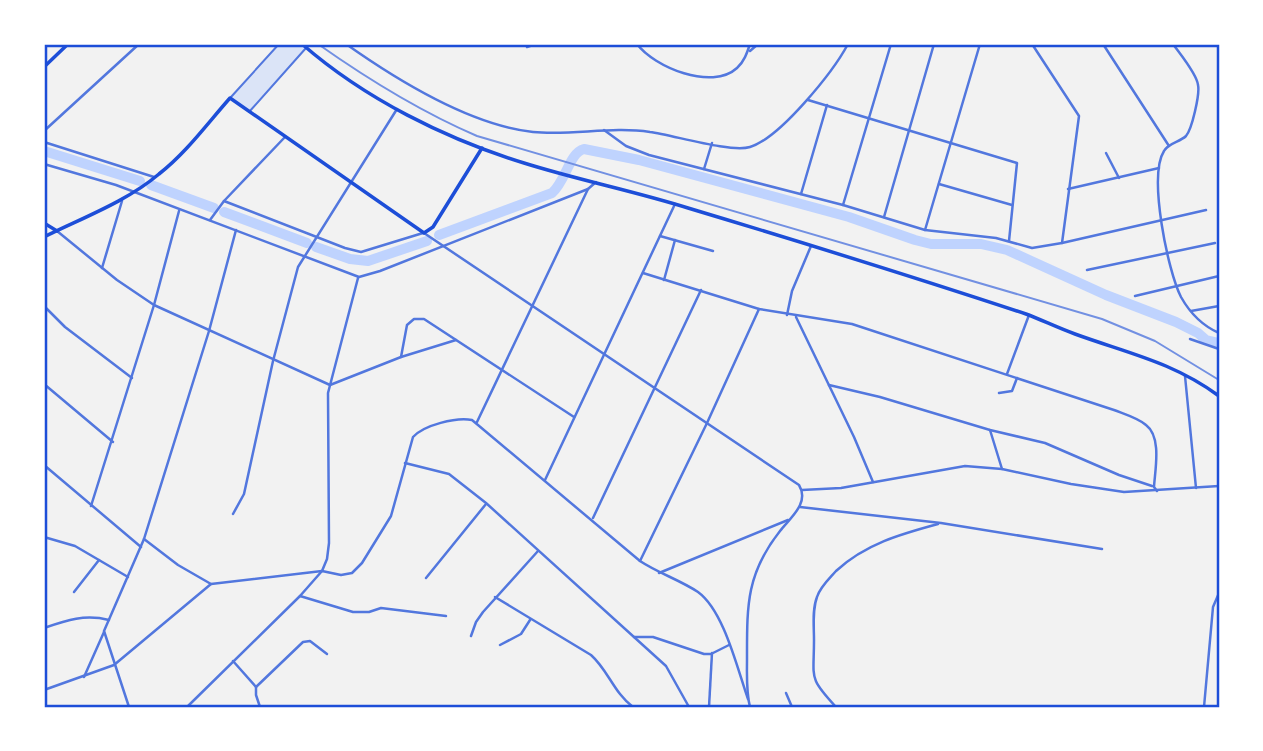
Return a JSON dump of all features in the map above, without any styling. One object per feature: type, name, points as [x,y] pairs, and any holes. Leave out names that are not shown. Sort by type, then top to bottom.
[{"type":"main road","points":[[44,67],[68,44]]},
{"type":"main road","points":[[302,44],[343,75],[397,109],[482,148],[811,245],[1029,315],[1074,334],[1147,356],[1185,374],[1219,396]]},
{"type":"main road","points":[[44,237],[140,188],[154,178],[179,156],[230,98],[426,234],[482,148]]},
{"type":"main road","points":[[44,223],[57,231]]},
{"type":"street","points":[[44,131],[139,44]]},
{"type":"street","points":[[230,98],[279,44]]},
{"type":"street","points":[[346,44],[416,87],[490,121],[533,132],[646,131],[740,149],[763,142],[806,99],[832,69],[848,44]]},
{"type":"street","points":[[527,47],[536,44]]},
{"type":"street","points":[[637,44],[647,56],[659,64],[694,75],[726,75],[737,68],[758,44]]},
{"type":"street","points":[[747,54],[750,44]]},
{"type":"street","points":[[843,205],[891,44]]},
{"type":"street","points":[[884,217],[934,44]]},
{"type":"street","points":[[925,230],[980,44]]},
{"type":"street","points":[[1032,44],[1078,111],[1079,121],[1062,243]]},
{"type":"street","points":[[1103,44],[1169,146]]},
{"type":"street","points":[[1173,44],[1197,80],[1198,87],[1190,130],[1184,138],[1163,152],[1159,168],[1161,219],[1177,286],[1191,311],[1205,325],[1219,333]]},
{"type":"street","points":[[249,113],[307,48]]},
{"type":"street","points":[[806,99],[1017,163],[1009,241]]},
{"type":"street","points":[[801,194],[827,105]]},
{"type":"street","points":[[233,514],[244,494],[273,361],[298,267],[397,109]]},
{"type":"street","points":[[604,131],[635,151],[843,205],[925,230],[985,236],[1032,248],[1206,210]]},
{"type":"street","points":[[209,221],[285,137]]},
{"type":"street","points":[[44,142],[154,178]]},
{"type":"street","points":[[704,169],[712,143]]},
{"type":"street","points":[[1106,153],[1119,178]]},
{"type":"street","points":[[44,164],[134,191],[359,277],[588,189]]},
{"type":"street","points":[[1068,190],[1159,168]]},
{"type":"street","points":[[477,422],[588,189],[596,181]]},
{"type":"street","points":[[939,184],[1012,205]]},
{"type":"street","points":[[102,268],[123,197]]},
{"type":"street","points":[[223,203],[361,252],[426,234],[795,481],[802,490],[800,507],[762,557],[749,591],[748,699]]},
{"type":"street","points":[[545,480],[675,204]]},
{"type":"street","points":[[91,506],[113,442],[180,209]]},
{"type":"street","points":[[84,677],[144,539],[209,331],[236,230]]},
{"type":"street","points":[[57,231],[102,268],[154,305],[330,385],[401,357],[456,340]]},
{"type":"street","points":[[660,236],[713,251]]},
{"type":"street","points":[[664,279],[675,240]]},
{"type":"street","points":[[1087,270],[1214,243]]},
{"type":"street","points":[[787,315],[792,291],[811,245]]},
{"type":"street","points":[[643,273],[759,309],[852,324],[1084,398],[1146,424],[1152,432],[1156,452],[1154,486],[1157,491]]},
{"type":"street","points":[[1135,296],[1219,276]]},
{"type":"street","points":[[187,707],[300,596],[322,571],[327,559],[328,401],[359,277]]},
{"type":"street","points":[[592,519],[701,290]]},
{"type":"street","points":[[44,306],[65,327],[132,378]]},
{"type":"street","points":[[1191,311],[1219,306]]},
{"type":"street","points":[[640,561],[759,309]]},
{"type":"street","points":[[1006,374],[1029,315]]},
{"type":"street","points":[[795,316],[873,482]]},
{"type":"street","points":[[401,357],[407,325],[414,319],[424,319],[574,416]]},
{"type":"street","points":[[1190,339],[1219,349]]},
{"type":"street","points":[[1185,374],[1196,488]]},
{"type":"street","points":[[999,393],[1012,391],[1017,377]]},
{"type":"street","points":[[44,384],[113,442]]},
{"type":"street","points":[[829,385],[1059,448],[1107,470],[1154,486]]},
{"type":"street","points":[[44,690],[114,665],[211,584],[322,571],[344,575],[354,572],[386,528],[410,443],[416,433],[461,419],[477,422],[640,561],[705,598],[715,612],[729,645],[750,707]]},
{"type":"street","points":[[990,430],[1002,469]]},
{"type":"street","points":[[405,463],[449,474],[486,503],[670,670],[689,707]]},
{"type":"street","points":[[44,465],[141,547]]},
{"type":"street","points":[[802,490],[841,488],[965,466],[1002,469],[1108,490],[1157,491],[1219,486]]},
{"type":"street","points":[[426,578],[486,503]]},
{"type":"street","points":[[800,507],[941,523],[1102,549]]},
{"type":"street","points":[[659,573],[788,520]]},
{"type":"street","points":[[836,707],[817,686],[814,676],[814,615],[819,592],[841,567],[867,548],[891,537],[941,523]]},
{"type":"street","points":[[44,537],[75,546],[128,577]]},
{"type":"street","points":[[144,539],[178,565],[211,584]]},
{"type":"street","points":[[471,636],[479,617],[538,550]]},
{"type":"street","points":[[74,593],[99,560]]},
{"type":"street","points":[[1204,707],[1213,607],[1219,593]]},
{"type":"street","points":[[300,596],[353,612],[369,612],[381,608],[446,616]]},
{"type":"street","points":[[495,597],[591,655],[618,694],[633,707]]},
{"type":"street","points":[[44,628],[81,617],[109,620]]},
{"type":"street","points":[[500,645],[522,634],[530,620]]},
{"type":"street","points":[[104,631],[129,707]]},
{"type":"street","points":[[634,637],[648,636],[699,653],[712,653],[729,645]]},
{"type":"street","points":[[256,687],[303,642],[310,641],[327,654]]},
{"type":"street","points":[[709,707],[712,653]]},
{"type":"street","points":[[233,661],[256,687],[260,707]]},
{"type":"street","points":[[786,693],[792,707]]},
{"type":"shaded area","points":[[279,44],[302,44],[307,48],[249,112],[230,98]]},
{"type":"waterway","points":[[439,235],[552,193],[575,156],[584,149],[639,160],[849,217],[931,244],[981,244],[1007,250],[1106,295],[1176,322],[1206,340],[1219,343]]},
{"type":"waterway","points":[[44,151],[140,181]]},
{"type":"waterway","points":[[151,185],[214,208]]},
{"type":"waterway","points":[[224,212],[307,243]]},
{"type":"waterway","points":[[316,247],[350,259],[368,261],[427,241]]},
{"type":"railway","points":[[318,44],[395,94],[477,136],[1102,319],[1155,341],[1219,380]]}]
